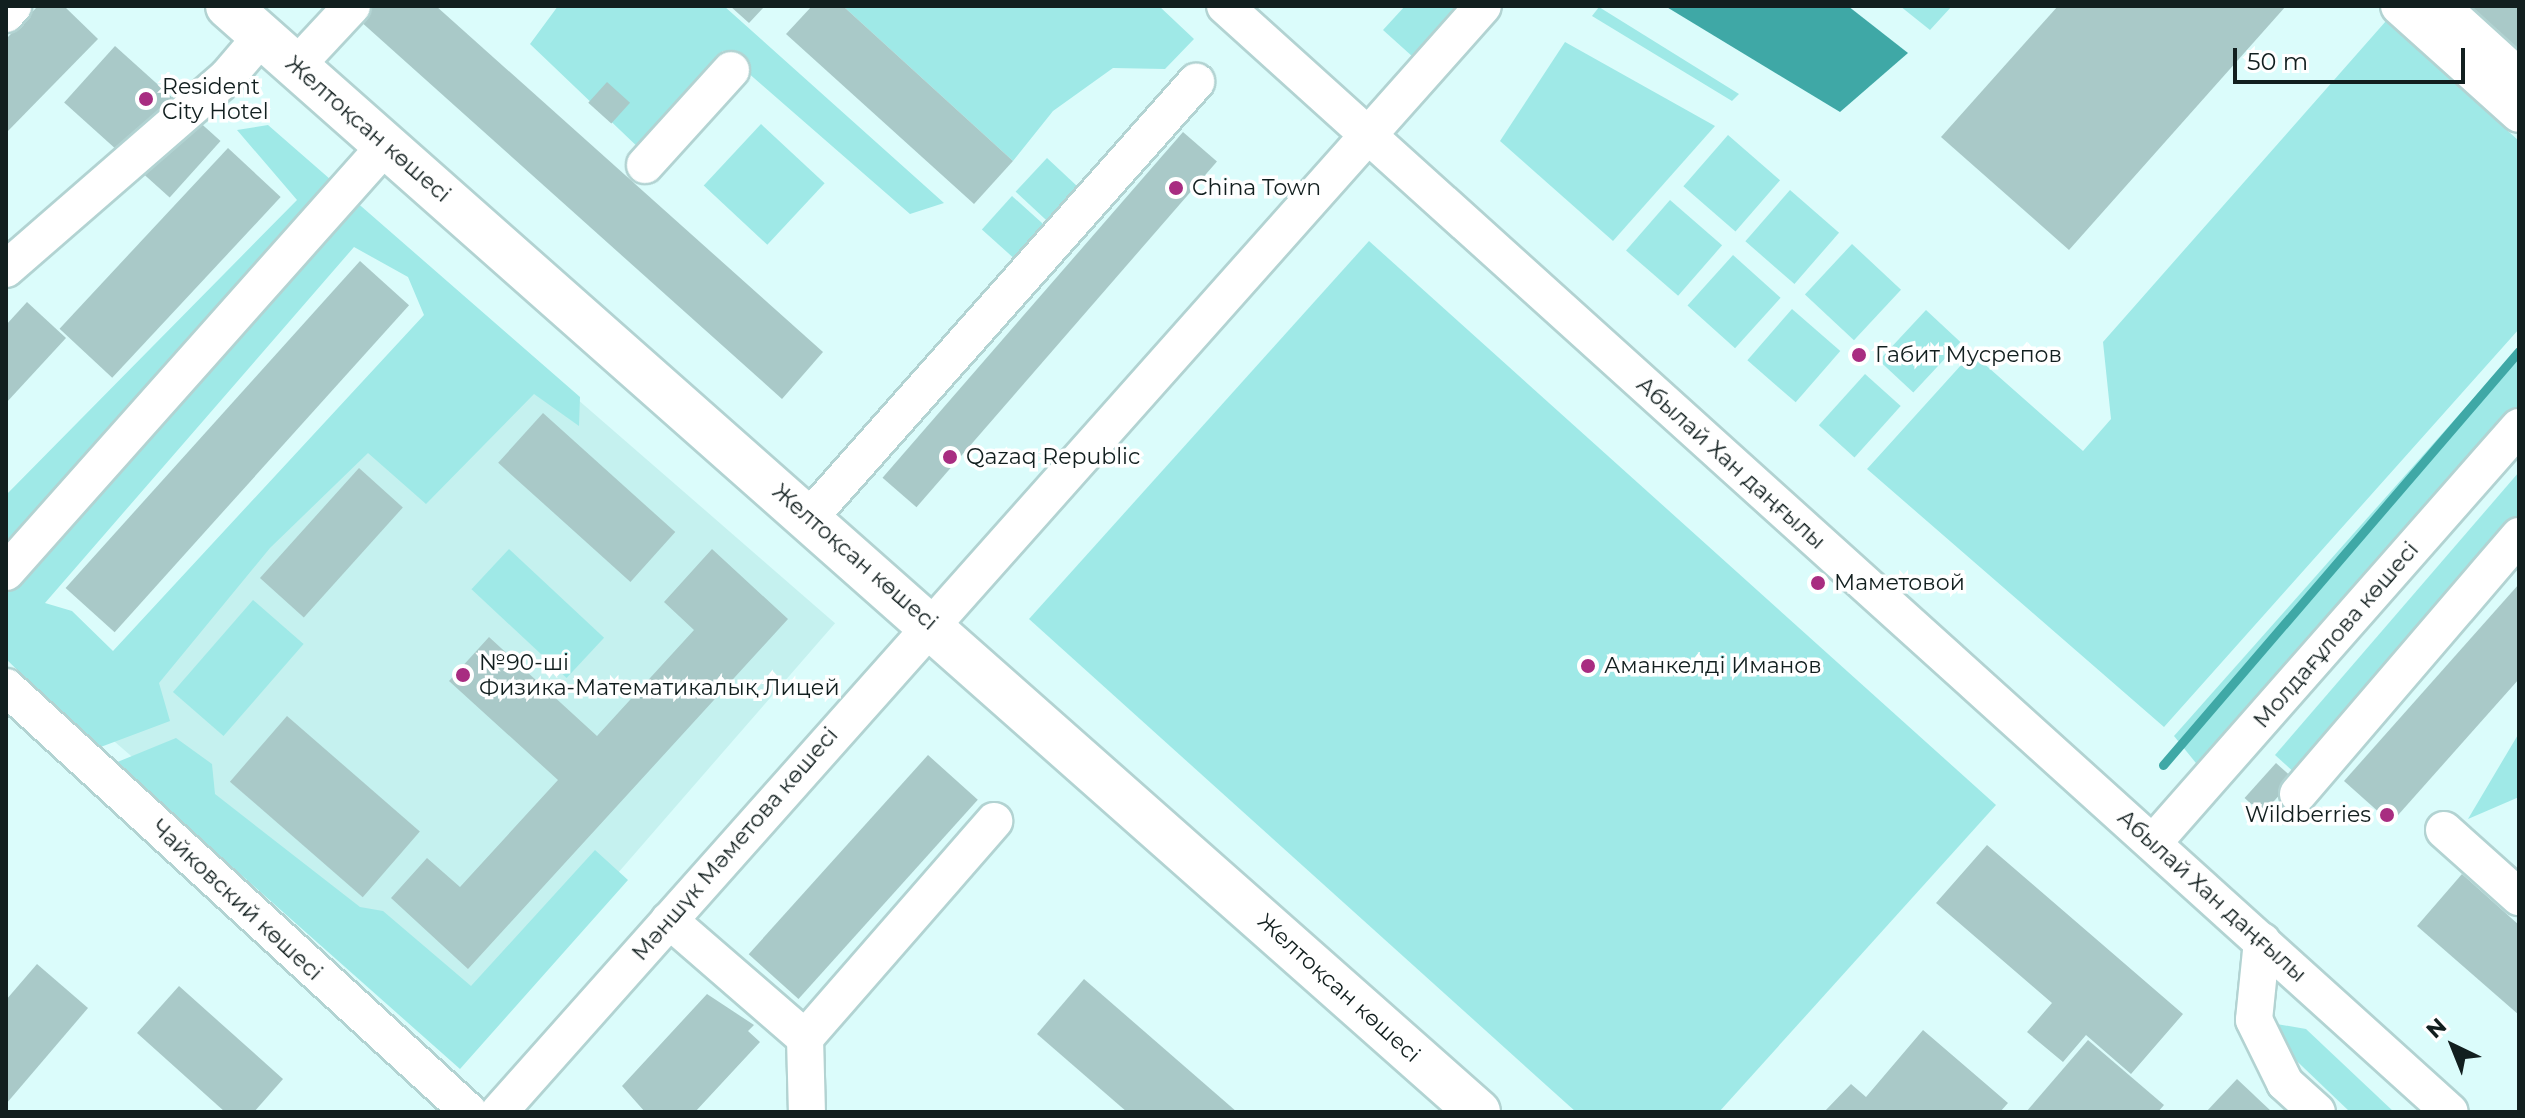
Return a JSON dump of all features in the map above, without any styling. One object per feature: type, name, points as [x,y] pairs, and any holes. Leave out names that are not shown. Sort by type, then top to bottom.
[{"type":"main road","name":"Желтоқсан көшесі","points":[[228,6],[930,622],[1478,1112]]},
{"type":"street","points":[[6,14],[13,6]]},
{"type":"street","points":[[296,66],[352,6]]},
{"type":"street","name":"Абылай Хан даңғылы","points":[[1225,6],[2450,1112]]},
{"type":"street","name":"Мәншүк Мәметова көшесі","points":[[499,1112],[930,622],[1370,137],[1483,6]]},
{"type":"street","points":[[2399,6],[2519,114]]},
{"type":"street","points":[[2441,6],[2519,77]]},
{"type":"street","points":[[6,269],[227,77],[262,36]]},
{"type":"street","points":[[645,165],[731,70]]},
{"type":"street","points":[[810,517],[1196,82]]},
{"type":"street","points":[[6,572],[386,145]]},
{"type":"street","name":"Молдағұлова көшесі","points":[[2153,843],[2519,427]]},
{"type":"street","points":[[2298,794],[2519,536]]},
{"type":"street","name":"Чайковский көшесі","points":[[6,687],[469,1112]]},
{"type":"street","points":[[807,1112],[805,1038],[994,821]]},
{"type":"street","points":[[2444,830],[2519,897]]},
{"type":"street","points":[[669,920],[805,1038]]},
{"type":"street","points":[[2262,941],[2254,1020],[2285,1083],[2317,1112]]},
{"type":"shaded area","points":[[558,6],[724,6],[944,203],[910,214],[723,51],[643,152],[530,44]]},
{"type":"shaded area","points":[[843,6],[1159,6],[1194,39],[1165,69],[1113,68],[1053,111],[1013,161]]},
{"type":"shaded area","points":[[1405,6],[1458,6],[1413,57],[1383,30]]},
{"type":"shaded area","points":[[1665,6],[1848,6],[1908,53],[1840,112]]},
{"type":"shaded area","points":[[1900,6],[1952,6],[1930,30]]},
{"type":"shaded area","points":[[1599,7],[1739,94],[1732,101],[1592,16]]},
{"type":"shaded area","points":[[2386,21],[2519,141],[2519,329],[2164,727],[1867,469],[1972,353],[2083,451],[2111,419],[2103,342]]},
{"type":"shaded area","points":[[1565,42],[1715,126],[1613,241],[1500,141]]},
{"type":"shaded area","points":[[761,124],[825,183],[767,245],[704,185]]},
{"type":"shaded area","points":[[268,125],[580,397],[579,426],[534,394],[426,504],[368,453],[270,548],[159,683],[170,721],[98,748],[6,659],[6,495],[297,200],[237,130]],"holes":[[[354,247],[408,277],[424,315],[113,651],[72,611],[45,603]]]},
{"type":"shaded area","points":[[1728,135],[1780,180],[1735,232],[1683,186]]},
{"type":"shaded area","points":[[1047,158],[1080,189],[1049,222],[1016,192]]},
{"type":"shaded area","points":[[1790,190],[1839,233],[1794,284],[1745,241]]},
{"type":"shaded area","points":[[1012,196],[1046,227],[1016,260],[982,229]]},
{"type":"shaded area","points":[[1670,200],[1722,245],[1678,296],[1626,251]]},
{"type":"shaded area","points":[[1369,241],[1996,805],[1719,1112],[1576,1112],[1029,619]]},
{"type":"shaded area","points":[[1852,244],[1901,290],[1854,340],[1805,294]]},
{"type":"shaded area","points":[[1733,255],[1781,298],[1735,348],[1687,306]]},
{"type":"shaded area","name":"№90-ші Физика-Математикалық Лицей","points":[[469,305],[835,623],[466,1047],[100,729]]},
{"type":"shaded area","points":[[1792,309],[1840,351],[1796,402],[1747,360]]},
{"type":"shaded area","points":[[1926,310],[1960,342],[1913,393],[1879,360]]},
{"type":"shaded area","points":[[2519,347],[2519,427],[2209,779],[2174,736]]},
{"type":"shaded area","points":[[1865,374],[1901,406],[1855,457],[1819,425]]},
{"type":"shaded area","points":[[2519,472],[2519,536],[2307,784],[2275,755]]},
{"type":"shaded area","points":[[509,549],[604,638],[567,678],[471,589]]},
{"type":"shaded area","points":[[253,600],[304,644],[224,736],[173,692]]},
{"type":"shaded area","points":[[2519,733],[2519,797],[2468,819]]},
{"type":"shaded area","points":[[176,738],[212,764],[215,794],[360,907],[383,911],[471,986],[595,850],[628,880],[460,1069],[115,763]]},
{"type":"shaded area","points":[[2254,1020],[2306,1029],[2394,1112],[2350,1112]]},
{"type":"building","points":[[38,6],[64,6],[98,39],[6,133],[6,39]]},
{"type":"building","points":[[371,6],[436,6],[823,352],[782,399],[359,20]]},
{"type":"building","points":[[730,6],[765,6],[749,23]]},
{"type":"building","points":[[812,6],[843,6],[1013,161],[974,204],[786,34]]},
{"type":"building","points":[[2058,6],[2286,6],[2069,250],[1941,137]]},
{"type":"building","points":[[2460,6],[2519,6],[2519,60]]},
{"type":"building","points":[[115,46],[221,141],[170,197],[64,102]]},
{"type":"building","points":[[607,82],[630,103],[611,124],[588,103]]},
{"type":"building","points":[[1183,132],[1217,162],[916,507],[883,478]]},
{"type":"building","points":[[228,148],[281,197],[112,378],[60,329]]},
{"type":"building","points":[[360,261],[409,305],[115,632],[66,588]]},
{"type":"building","points":[[27,302],[66,338],[6,403],[6,325]]},
{"type":"building","points":[[543,413],[675,532],[630,582],[498,463]]},
{"type":"building","points":[[359,468],[403,507],[304,617],[260,578]]},
{"type":"building","points":[[712,549],[788,619],[468,969],[391,898],[427,858],[460,887],[558,780],[449,681],[489,637],[597,736],[694,630],[664,602]]},
{"type":"building","points":[[2519,584],[2519,679],[2391,823],[2344,781]]},
{"type":"building","points":[[287,716],[420,831],[363,897],[230,782]]},
{"type":"building","points":[[928,755],[978,800],[798,999],[749,954]]},
{"type":"building","points":[[2276,763],[2294,779],[2262,814],[2245,798]]},
{"type":"building","points":[[1987,845],[2183,1014],[2131,1074],[2086,1035],[2063,1062],[2027,1032],[2052,1003],[1936,903]]},
{"type":"building","points":[[2462,874],[2519,925],[2519,1015],[2417,926]]},
{"type":"building","points":[[37,964],[88,1008],[6,1104],[6,1000]]},
{"type":"building","points":[[1084,979],[1237,1112],[1127,1112],[1037,1034]]},
{"type":"building","points":[[179,986],[283,1079],[254,1112],[225,1112],[137,1033]]},
{"type":"building","points":[[707,994],[754,1025],[748,1031],[760,1042],[695,1112],[645,1112],[622,1086]]},
{"type":"building","points":[[1923,1030],[2008,1103],[2000,1112],[1824,1112],[1851,1084],[1866,1097]]},
{"type":"building","points":[[2088,1040],[2164,1105],[2158,1112],[2026,1112]]},
{"type":"building","points":[[2237,1079],[2272,1112],[2206,1112]]},
{"type":"waterway","points":[[2163,765],[2519,351]]},
{"type":"place","name":"Resident City Hotel","points":[[146,99]]},
{"type":"place","name":"China Town","points":[[1176,188]]},
{"type":"place","name":"Габит Мусрепов","points":[[1859,355]]},
{"type":"place","name":"Qazaq Republic","points":[[950,457]]},
{"type":"place","name":"Маметовой","points":[[1818,583]]},
{"type":"place","name":"Аманкелді Иманов","points":[[1588,666]]},
{"type":"place","name":"№90-ші Физика-Математикалық Лицей","points":[[463,675]]},
{"type":"place","name":"Wildberries","points":[[2387,815]]}]
